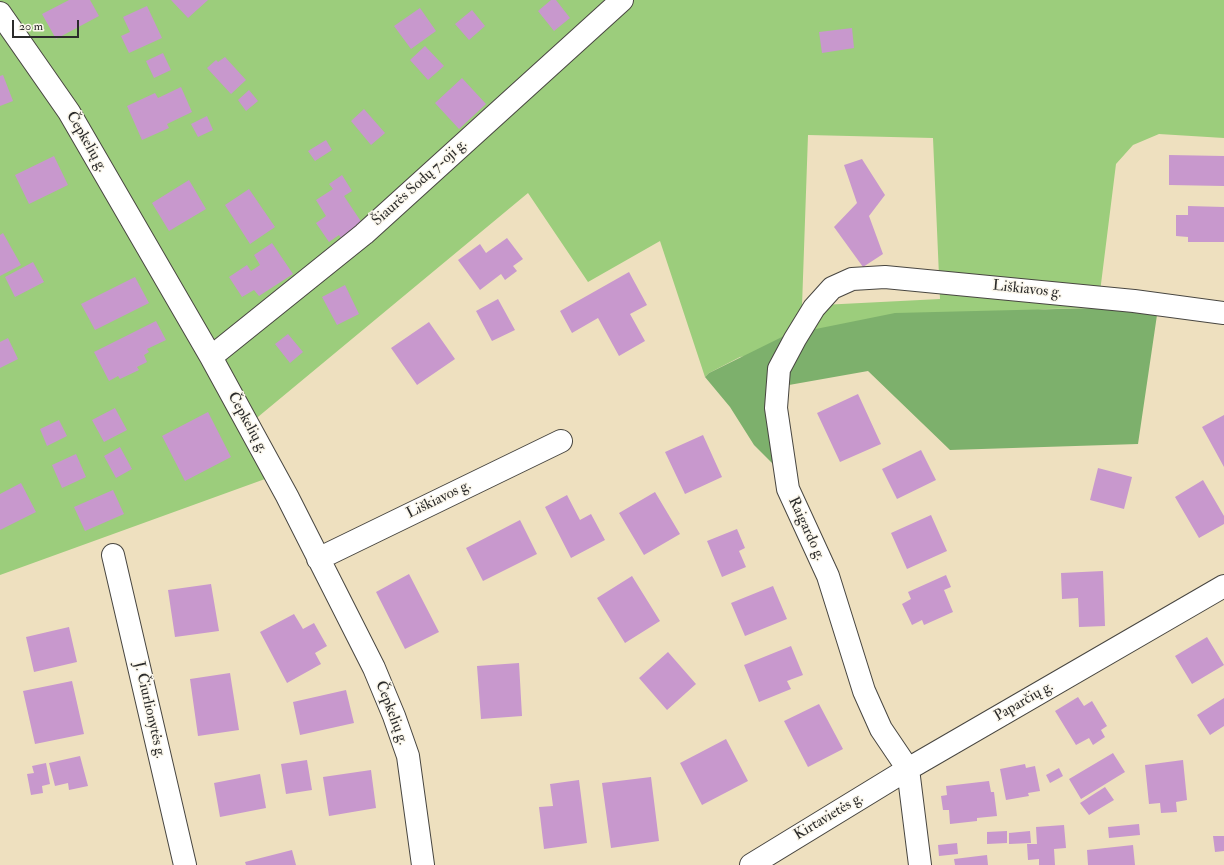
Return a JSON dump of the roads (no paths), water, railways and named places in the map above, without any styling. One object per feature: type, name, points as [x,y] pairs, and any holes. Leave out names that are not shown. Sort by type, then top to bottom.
[{"type":"street","name":"Šiaurės Sodų 7-oji g.","points":[[211,357],[364,234],[622,0]]},
{"type":"street","name":"Čepkelių g.","points":[[0,13],[69,112],[211,357],[287,496],[374,668],[394,716],[408,756],[423,865]]},
{"type":"street","name":"Liškiavos g.","points":[[832,288],[852,279],[885,277],[1134,301],[1224,313]]},
{"type":"street","name":"Raigardo g.","points":[[832,288],[814,308],[779,369],[776,408],[788,489],[828,576],[864,691],[882,729],[908,769]]},
{"type":"street","name":"Liškiavos g.","points":[[318,559],[561,441]]},
{"type":"street","name":"J. Čiurlionytės g.","points":[[113,555],[185,865]]},
{"type":"street","name":"Paparčių g.","points":[[908,769],[1224,586]]},
{"type":"street","name":"Kirtavietės g.","points":[[751,865],[908,769]]},
{"type":"street","points":[[908,769],[920,865]]}]
